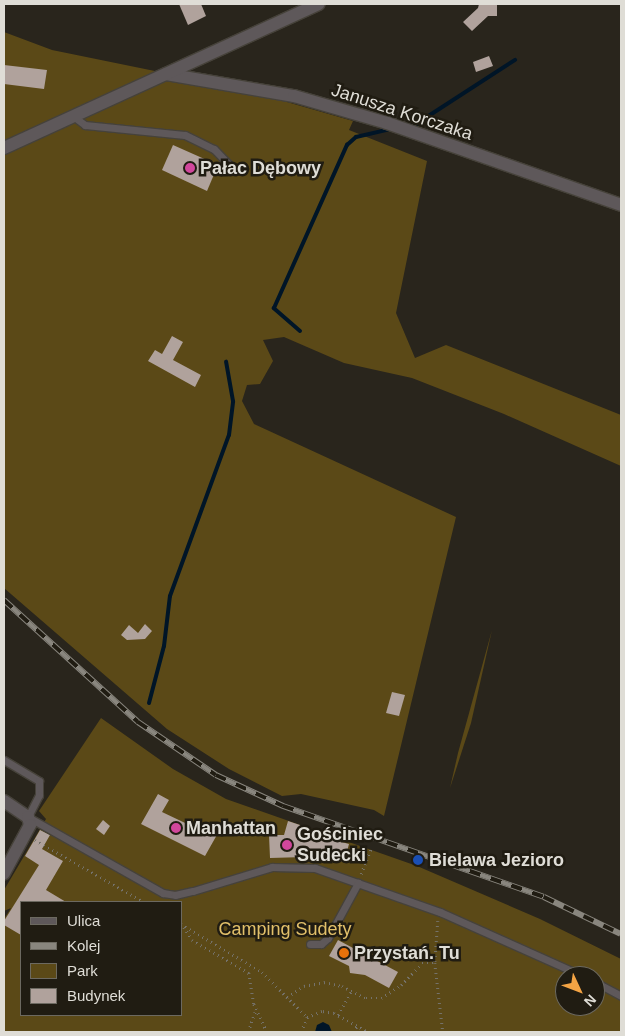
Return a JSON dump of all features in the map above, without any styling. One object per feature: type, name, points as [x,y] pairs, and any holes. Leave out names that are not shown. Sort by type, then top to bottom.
[{"type":"street","points":[[4,148],[319,4]]},
{"type":"street","points":[[192,62],[208,81]]},
{"type":"street","name":"Janusza Korczaka","points":[[166,74],[294,96],[387,123],[621,205]]},
{"type":"street","points":[[4,801],[28,817],[26,835],[4,873]]},
{"type":"lane","points":[[73,116],[85,125],[185,134],[214,149],[233,169]]},
{"type":"lane","points":[[4,760],[39,781],[39,794],[28,817],[163,893],[193,891],[272,867],[315,868],[440,912],[561,966]]},
{"type":"lane","points":[[310,944],[321,944],[328,938],[358,883]]},
{"type":"lane","points":[[605,987],[621,996]]},
{"type":"path","points":[[32,838],[142,901]]},
{"type":"path","points":[[358,883],[371,848]]},
{"type":"path","points":[[440,912],[434,939],[443,1032]]},
{"type":"path","points":[[182,925],[260,970],[307,1017]]},
{"type":"path","points":[[182,925],[191,939],[248,973],[256,1011],[267,1032]]},
{"type":"path","points":[[287,997],[300,987],[320,982],[338,984],[366,998],[381,998],[393,991],[422,963],[435,962]]},
{"type":"path","points":[[338,1015],[352,990]]},
{"type":"path","points":[[248,1032],[256,1011]]},
{"type":"path","points":[[300,1032],[307,1017],[323,1011],[338,1015],[368,1032]]},
{"type":"path","points":[[353,1032],[356,1026]]},
{"type":"green space","points":[[4,32],[52,50],[238,88],[353,121],[349,130],[427,161],[396,313],[415,358],[446,345],[621,415],[621,466],[504,414],[412,378],[344,363],[284,337],[263,340],[273,361],[260,384],[247,385],[242,401],[254,424],[456,517],[384,816],[374,810],[301,794],[282,796],[229,769],[167,729],[4,588]]},
{"type":"green space","points":[[492,630],[471,723],[450,788],[458,753]]},
{"type":"green space","name":"Camping Sudety","points":[[101,718],[173,769],[226,799],[417,866],[540,919],[621,959],[621,1032],[4,1032],[4,919],[11,908],[4,911],[4,890],[46,819],[39,811]]},
{"type":"water","points":[[323,1022],[329,1025],[332,1032],[315,1032],[317,1025]]},
{"type":"building","points":[[179,4],[201,4],[206,16],[188,25]]},
{"type":"building","points":[[479,4],[497,4],[497,16],[488,16],[472,31],[463,22],[478,8]]},
{"type":"building","points":[[489,56],[493,66],[476,72],[473,62]]},
{"type":"building","points":[[4,65],[47,70],[44,89],[4,84]]},
{"type":"building","name":"Pałac Dębowy","points":[[173,145],[218,165],[207,191],[162,170]]},
{"type":"building","points":[[172,336],[183,342],[173,360],[201,375],[195,387],[148,361],[155,350],[162,354]]},
{"type":"building","points":[[145,624],[152,631],[145,639],[127,640],[121,635],[129,625],[138,633]]},
{"type":"building","points":[[392,692],[405,695],[399,716],[386,713]]},
{"type":"building","name":"Manhattan","points":[[158,794],[169,800],[162,812],[202,831],[206,826],[218,833],[205,856],[141,824]]},
{"type":"building","points":[[103,820],[110,826],[104,835],[96,829]]},
{"type":"building","points":[[288,821],[306,827],[305,832],[349,844],[344,862],[304,851],[305,857],[270,858],[269,835],[284,835]]},
{"type":"building","points":[[40,830],[50,835],[42,849],[63,861],[46,890],[64,901],[20,901],[20,934],[4,925],[4,921],[39,865],[25,856]]},
{"type":"building","points":[[338,940],[398,972],[389,988],[365,975],[350,973],[349,966],[329,956]]},
{"type":"waterway","points":[[406,126],[416,124],[515,60]]},
{"type":"waterway","points":[[300,331],[274,308],[347,145],[356,137],[390,129]]},
{"type":"waterway","points":[[149,703],[164,646],[170,596],[229,435],[233,401],[226,362]]},
{"type":"railway","points":[[4,600],[138,722],[216,775],[283,806],[544,897],[621,934]]},
{"type":"place","name":"Pałac Dębowy","points":[[190,168]]},
{"type":"place","name":"Manhattan","points":[[176,828]]},
{"type":"place","name":"Gościniec Sudecki","points":[[287,845]]},
{"type":"place","name":"Bielawa Jezioro","points":[[418,860]]},
{"type":"place","name":"Przystań. Tu","points":[[344,953]]}]
